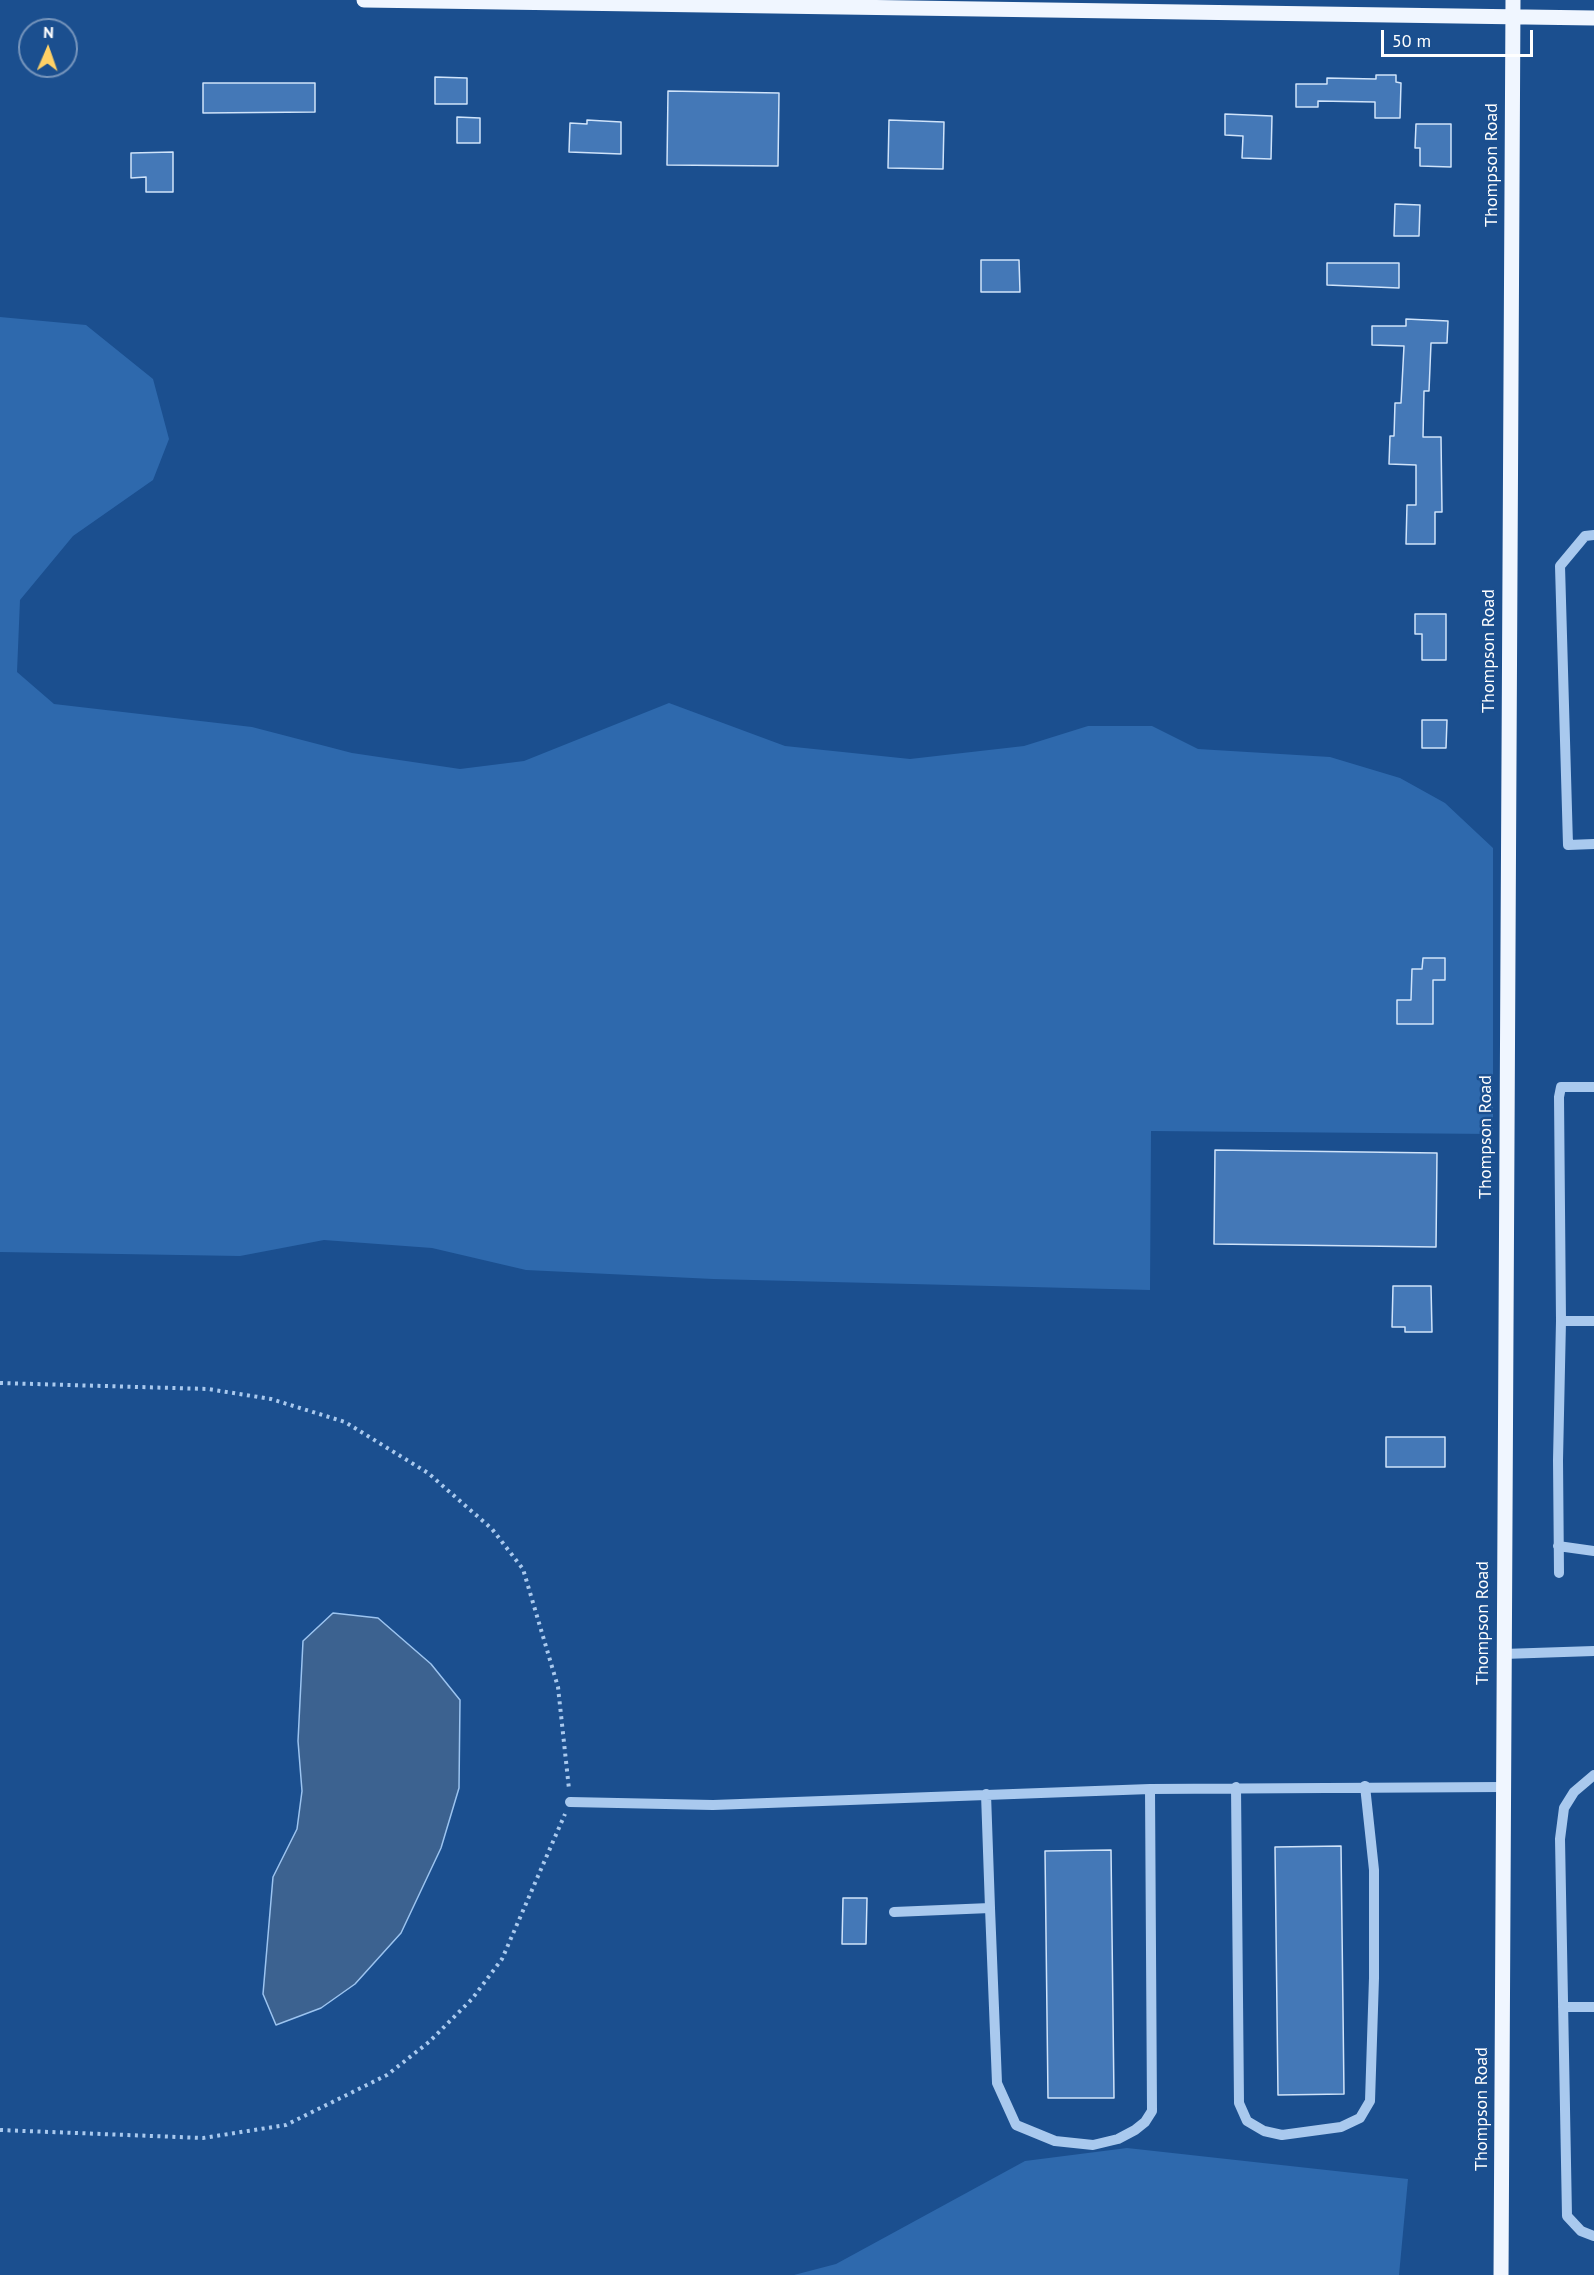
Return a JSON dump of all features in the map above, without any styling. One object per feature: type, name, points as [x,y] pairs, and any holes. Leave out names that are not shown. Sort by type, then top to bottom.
[{"type":"main road","points":[[364,0],[1018,4],[1594,18]]},
{"type":"main road","name":"Thompson Road","points":[[1501,2275],[1513,0]]},
{"type":"lane","points":[[1594,535],[1585,536],[1560,566],[1568,845],[1594,844]]},
{"type":"lane","points":[[1559,1573],[1561,1322],[1558,1097],[1561,1087],[1594,1087]]},
{"type":"lane","points":[[1561,1322],[1594,1322]]},
{"type":"lane","points":[[1558,1546],[1594,1551]]},
{"type":"lane","points":[[1503,1654],[1594,1651]]},
{"type":"lane","points":[[1592,1778],[1574,1792],[1564,1808],[1560,1839],[1567,2216],[1581,2230],[1594,2236]]},
{"type":"lane","points":[[1236,1787],[1239,2103],[1247,2121],[1264,2131],[1282,2135],[1341,2127],[1360,2118],[1370,2101],[1374,1978],[1374,1870],[1365,1786]]},
{"type":"lane","points":[[570,1802],[712,1805],[1236,1787],[1502,1787]]},
{"type":"lane","points":[[986,1794],[998,2083],[1016,2125],[1055,2141],[1093,2145],[1118,2139],[1135,2130],[1145,2122],[1152,2111],[1150,1789]]},
{"type":"lane","points":[[894,1912],[990,1908]]},
{"type":"lane","points":[[1563,2007],[1594,2007]]},
{"type":"path","points":[[0,1383],[208,1389],[271,1398],[345,1422],[428,1473],[492,1529],[523,1569],[558,1687],[570,1802],[502,1959],[472,1999],[387,2075],[286,2125],[203,2138],[0,2130]]},
{"type":"shaded area","points":[[0,317],[86,325],[153,379],[169,439],[153,480],[73,536],[20,600],[17,672],[54,704],[252,727],[352,753],[460,769],[524,761],[669,703],[785,746],[910,759],[1024,746],[1088,726],[1152,726],[1198,749],[1330,757],[1400,778],[1445,803],[1493,848],[1493,1134],[1151,1131],[1150,1290],[713,1279],[526,1270],[432,1248],[324,1240],[240,1256],[0,1252]]},
{"type":"shaded area","points":[[333,1613],[378,1618],[431,1664],[460,1700],[459,1788],[441,1848],[401,1933],[355,1984],[321,2008],[276,2025],[263,1994],[273,1877],[297,1829],[302,1791],[298,1741],[303,1641]]},
{"type":"shaded area","points":[[1127,2148],[1408,2179],[1399,2275],[794,2275],[836,2264],[1025,2161]]},
{"type":"building","points":[[1376,75],[1396,75],[1396,82],[1401,83],[1400,118],[1375,118],[1375,102],[1318,101],[1318,107],[1296,107],[1296,84],[1327,84],[1327,78],[1376,79]]},
{"type":"building","points":[[435,77],[467,78],[467,104],[435,104]]},
{"type":"building","points":[[203,83],[315,83],[315,112],[203,113]]},
{"type":"building","points":[[668,91],[779,93],[778,166],[667,165]]},
{"type":"building","points":[[1225,114],[1272,116],[1271,159],[1242,158],[1243,136],[1225,135]]},
{"type":"building","points":[[457,117],[480,118],[480,143],[457,143]]},
{"type":"building","points":[[587,120],[621,122],[621,154],[569,152],[570,123],[587,124]]},
{"type":"building","points":[[889,120],[944,122],[943,169],[888,168]]},
{"type":"building","points":[[1416,124],[1451,124],[1451,167],[1420,166],[1420,148],[1415,148]]},
{"type":"building","points":[[173,152],[173,192],[146,192],[146,177],[131,178],[131,153]]},
{"type":"building","points":[[1395,204],[1420,205],[1419,236],[1394,236]]},
{"type":"building","points":[[981,260],[1019,260],[1020,292],[981,292]]},
{"type":"building","points":[[1327,263],[1399,263],[1399,288],[1327,285]]},
{"type":"building","points":[[1406,319],[1448,321],[1447,343],[1431,343],[1429,391],[1424,391],[1423,437],[1441,437],[1442,512],[1435,512],[1435,544],[1406,544],[1407,505],[1416,505],[1416,465],[1389,464],[1390,436],[1394,436],[1395,403],[1401,403],[1404,346],[1372,345],[1372,326],[1406,326]]},
{"type":"building","points":[[1415,614],[1446,614],[1446,660],[1422,660],[1422,634],[1415,634]]},
{"type":"building","points":[[1422,720],[1447,720],[1446,748],[1422,748]]},
{"type":"building","points":[[1423,958],[1445,958],[1445,980],[1433,980],[1433,1024],[1397,1024],[1397,1000],[1411,1000],[1412,969],[1422,969]]},
{"type":"building","points":[[1215,1150],[1437,1153],[1436,1247],[1214,1244]]},
{"type":"building","points":[[1393,1286],[1431,1286],[1432,1332],[1405,1332],[1405,1327],[1392,1327]]},
{"type":"building","points":[[1386,1437],[1445,1437],[1445,1467],[1386,1467]]},
{"type":"building","points":[[1341,1846],[1344,2094],[1278,2095],[1275,1847]]},
{"type":"building","points":[[1111,1850],[1114,2098],[1048,2098],[1045,1851]]},
{"type":"building","points":[[843,1898],[867,1898],[866,1944],[842,1944]]}]
